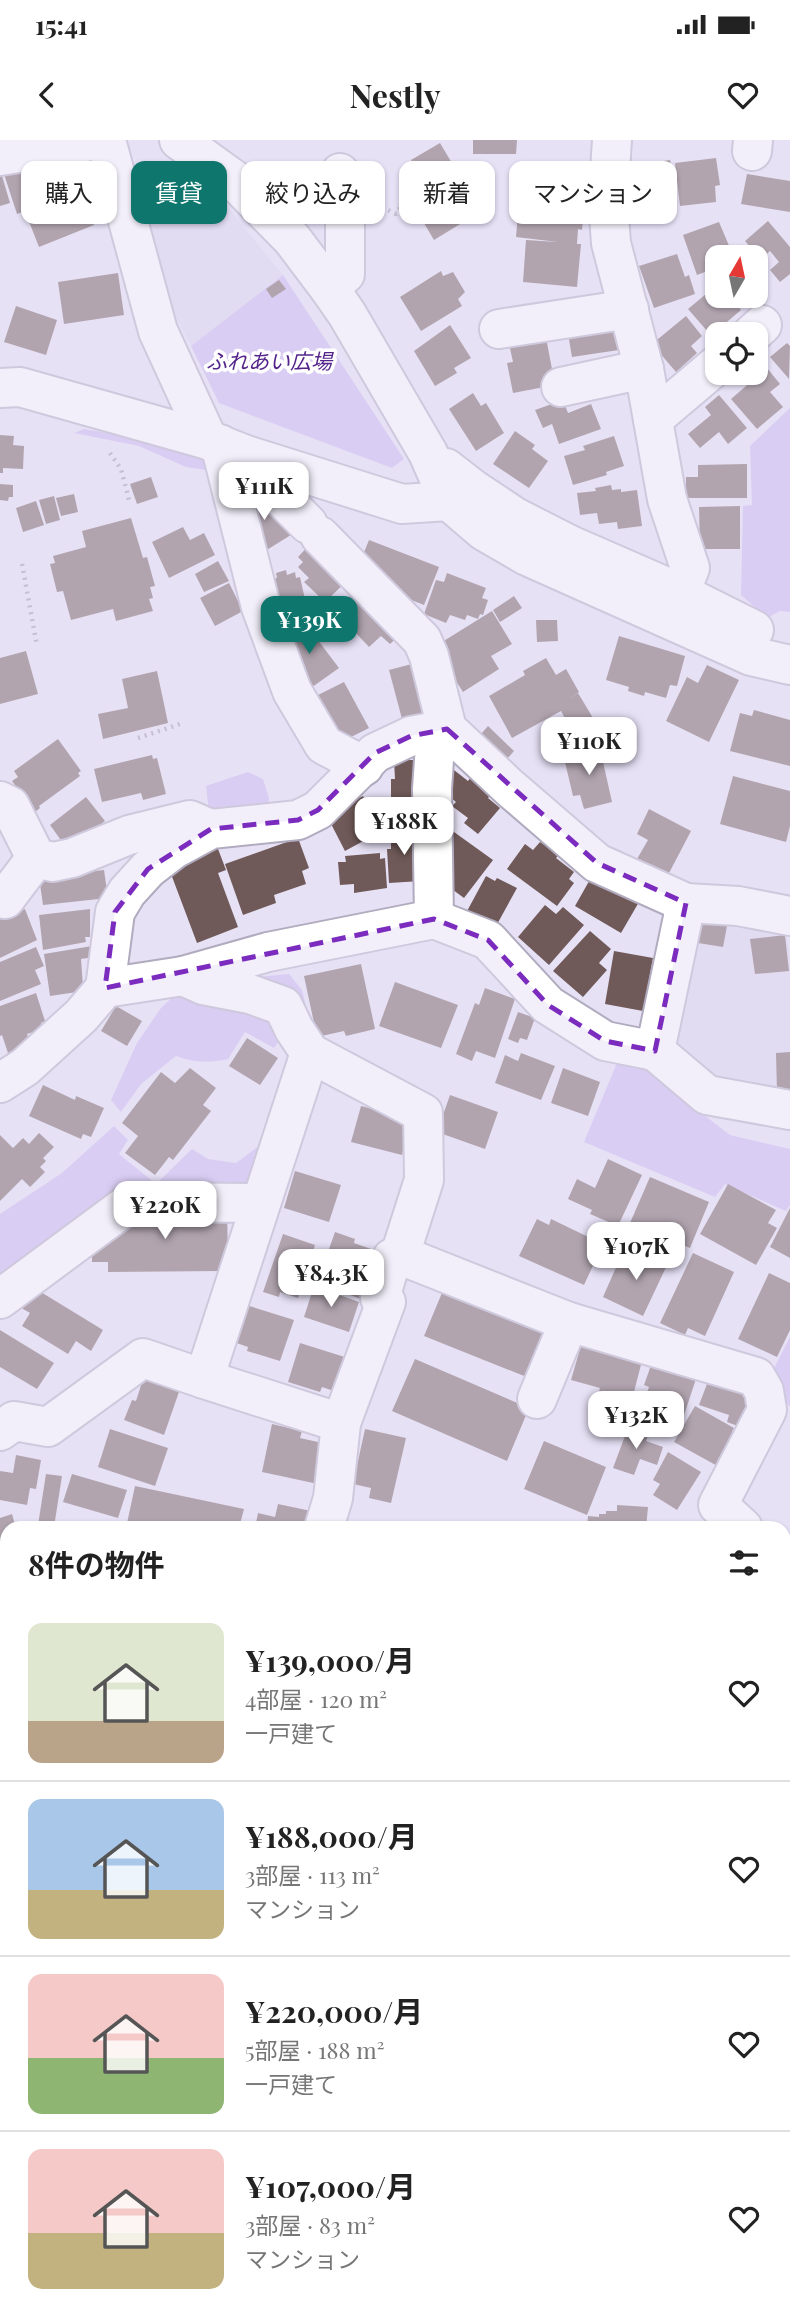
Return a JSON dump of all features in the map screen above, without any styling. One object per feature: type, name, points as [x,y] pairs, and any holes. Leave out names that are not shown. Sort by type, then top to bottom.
[{"type":"street","points":[[0,156],[97,140]]},
{"type":"street","points":[[106,140],[158,331],[225,446],[261,607],[292,691],[324,745],[364,766]]},
{"type":"street","points":[[179,140],[233,179],[292,239],[347,314],[428,453],[450,501],[484,531],[527,555],[751,656],[790,666]]},
{"type":"street","points":[[612,140],[608,202],[611,243],[644,369],[667,499],[690,568],[680,593]]},
{"type":"street","points":[[329,288],[345,274],[345,224]]},
{"type":"street","points":[[499,329],[629,309]]},
{"type":"street","points":[[561,387],[644,369]]},
{"type":"street","points":[[653,419],[705,375]]},
{"type":"street","points":[[0,388],[20,387],[225,446],[402,504],[450,501]]},
{"type":"street","points":[[225,446],[260,476],[422,640],[429,656],[441,730],[432,789],[434,919]]},
{"type":"street","points":[[428,453],[473,489],[515,517],[764,635],[790,655]]},
{"type":"street","points":[[0,1083],[25,1067],[44,1050],[81,1016],[105,988],[116,912],[127,892],[148,869],[174,849],[211,830],[298,820],[318,810],[375,753],[411,736],[441,730]]},
{"type":"street","points":[[441,730],[597,863],[686,903],[738,906],[790,916]]},
{"type":"street","points":[[0,801],[10,806],[36,858]]},
{"type":"street","points":[[36,858],[53,862],[72,858],[129,835],[190,820],[211,830]]},
{"type":"street","points":[[5,899],[36,858]]},
{"type":"street","points":[[655,1051],[686,903]]},
{"type":"street","points":[[105,988],[183,976],[268,951],[434,919],[488,940],[548,1005],[605,1041],[655,1051],[707,1096],[790,1110]]},
{"type":"street","points":[[183,976],[203,985],[250,993],[282,1006],[293,1029],[310,1053],[423,1112],[424,1180],[400,1255]]},
{"type":"street","points":[[204,1379],[310,1053]]},
{"type":"street","points":[[0,1299],[131,1202],[260,1203]]},
{"type":"street","points":[[326,1521],[333,1498],[341,1423],[386,1302],[380,1298],[393,1258],[400,1255],[569,1322],[755,1377],[764,1391],[767,1410],[718,1505],[735,1521]]},
{"type":"street","points":[[537,1399],[569,1322]]},
{"type":"street","points":[[0,1431],[14,1421],[48,1427],[143,1358],[341,1423]]},
{"type":"path","points":[[121,469],[130,500]]},
{"type":"path","points":[[22,564],[37,646]]},
{"type":"path","points":[[138,738],[183,723]]},
{"type":"highlighted area","points":[[447,729],[597,863],[686,903],[655,1051],[605,1041],[548,1005],[488,940],[434,919],[105,988],[115,912],[148,869],[211,829],[298,820],[318,810],[375,753],[411,736]]},
{"type":"shaded area","points":[[227,207],[283,275],[191,346],[160,287],[144,224],[227,224]]},
{"type":"shaded area","points":[[693,914],[785,924],[790,956],[790,1097],[715,1083],[678,1047],[674,1029]]},
{"type":"green space","name":"ふれあい広場","points":[[283,275],[404,459],[392,468],[219,403],[191,346]]},
{"type":"green space","points":[[790,408],[790,612],[780,611],[767,618],[741,595],[743,506],[752,505],[750,446]]},
{"type":"green space","points":[[84,429],[149,440],[215,464],[219,472],[186,467],[139,446],[74,433]]},
{"type":"green space","points":[[248,772],[263,779],[269,798],[267,813],[209,812],[206,786]]},
{"type":"green space","points":[[289,974],[302,990],[312,1032],[283,1036],[274,1048],[245,1032],[228,1059],[202,1062],[176,1056],[141,1084],[121,1112],[111,1100],[137,1043],[161,1008],[181,989]]},
{"type":"green space","points":[[617,1063],[663,1074],[700,1112],[730,1135],[790,1149],[790,1205],[786,1211],[725,1184],[715,1197],[584,1142]]},
{"type":"green space","points":[[114,1126],[128,1140],[119,1154],[156,1184],[192,1149],[208,1159],[236,1163],[275,1134],[254,1194],[128,1194],[0,1295],[0,1214],[62,1173]]},
{"type":"green space","points":[[790,1337],[790,1407],[768,1380]]},
{"type":"building","points":[[473,140],[517,140],[516,154],[473,154]]},
{"type":"building","points":[[440,143],[451,161],[412,161]]},
{"type":"building","points":[[80,149],[84,161],[53,161],[52,158]]},
{"type":"building","points":[[45,153],[48,161],[22,161]]},
{"type":"building","points":[[716,158],[720,185],[715,186],[716,202],[680,206],[677,163]]},
{"type":"building","points":[[21,161],[21,213],[17,214],[2,168]]},
{"type":"building","points":[[0,169],[10,203],[0,206]]},
{"type":"building","points":[[747,174],[790,181],[790,212],[741,204]]},
{"type":"building","points":[[768,221],[790,247],[790,274],[780,282],[770,270],[779,262],[770,251],[768,253],[768,245],[749,245],[745,241]]},
{"type":"building","points":[[719,222],[729,245],[705,245],[705,272],[697,275],[683,235]]},
{"type":"building","points":[[30,224],[94,224],[94,225],[39,247]]},
{"type":"building","points":[[424,224],[460,224],[434,240]]},
{"type":"building","points":[[517,224],[583,224],[582,230],[578,229],[577,244],[581,244],[577,287],[523,282],[526,240],[558,242],[516,237]]},
{"type":"building","points":[[677,254],[685,277],[689,275],[695,294],[654,308],[639,266]]},
{"type":"building","points":[[441,271],[443,276],[453,272],[465,292],[458,299],[462,306],[421,331],[400,297]]},
{"type":"building","points":[[118,273],[124,315],[64,324],[58,282]]},
{"type":"building","points":[[279,280],[286,289],[272,298],[266,289]]},
{"type":"building","points":[[705,295],[705,308],[741,310],[727,322],[705,322],[705,329],[688,309]]},
{"type":"building","points":[[16,306],[57,320],[46,355],[4,342]]},
{"type":"building","points":[[686,316],[702,336],[691,346],[697,353],[676,372],[652,344]]},
{"type":"building","points":[[615,321],[619,350],[572,357],[567,328]]},
{"type":"building","points":[[450,325],[471,358],[454,368],[457,373],[435,386],[414,351]]},
{"type":"building","points":[[545,332],[555,385],[513,393],[507,363],[513,362],[508,339]]},
{"type":"building","points":[[787,343],[790,346],[789,379],[770,357]]},
{"type":"building","points":[[768,369],[780,384],[770,392],[783,407],[757,429],[731,399],[747,385],[768,385]]},
{"type":"building","points":[[473,393],[481,406],[486,403],[504,433],[476,451],[449,409]]},
{"type":"building","points":[[719,395],[747,428],[728,444],[719,432],[700,448],[688,434],[711,415],[705,407]]},
{"type":"building","points":[[563,400],[568,413],[591,404],[601,429],[559,444],[552,424],[543,428],[535,410]]},
{"type":"building","points":[[515,431],[535,445],[532,449],[548,461],[529,488],[493,464]]},
{"type":"building","points":[[0,435],[14,436],[13,445],[24,446],[23,469],[3,468],[3,473],[0,473]]},
{"type":"building","points":[[614,436],[624,466],[606,472],[607,475],[573,485],[564,456],[585,450],[583,446]]},
{"type":"building","points":[[747,464],[747,498],[686,498],[686,477],[698,477],[698,465]]},
{"type":"building","points":[[151,477],[158,497],[137,504],[130,484]]},
{"type":"building","points":[[0,484],[13,485],[13,497],[9,497],[8,501],[0,500]]},
{"type":"building","points":[[611,485],[612,490],[621,489],[621,492],[637,490],[642,526],[618,529],[617,522],[599,524],[597,513],[580,515],[577,493],[596,491],[595,488]]},
{"type":"building","points":[[255,490],[268,511],[272,508],[294,533],[262,553],[239,500]]},
{"type":"building","points":[[74,494],[78,512],[61,516],[56,498]]},
{"type":"building","points":[[54,496],[60,520],[46,524],[39,500]]},
{"type":"building","points":[[36,501],[44,525],[23,532],[16,508]]},
{"type":"building","points":[[740,506],[740,549],[700,549],[699,507]]},
{"type":"building","points":[[131,518],[143,558],[147,557],[155,586],[150,587],[153,598],[149,599],[153,611],[116,621],[113,609],[71,620],[63,591],[57,592],[50,564],[55,563],[53,556],[86,547],[82,531]]},
{"type":"building","points":[[183,527],[190,540],[204,533],[215,555],[169,578],[152,542]]},
{"type":"building","points":[[369,540],[439,567],[424,605],[391,592],[376,578],[380,569],[360,562]]},
{"type":"building","points":[[313,541],[351,577],[325,602],[304,582],[309,578],[298,567],[303,562],[298,557]]},
{"type":"building","points":[[218,561],[229,581],[204,592],[195,574]]},
{"type":"building","points":[[286,570],[287,575],[295,572],[296,578],[300,577],[309,617],[278,625],[267,581],[277,578],[276,573]]},
{"type":"building","points":[[447,573],[486,588],[482,598],[488,600],[483,615],[480,614],[478,619],[467,615],[465,620],[450,615],[446,623],[424,614],[436,580],[444,582]]},
{"type":"building","points":[[229,583],[243,611],[215,626],[200,598]]},
{"type":"building","points":[[362,585],[404,631],[390,644],[381,636],[369,647],[337,613],[341,609],[339,606]]},
{"type":"building","points":[[514,596],[522,608],[500,622],[493,610]]},
{"type":"building","points":[[492,611],[512,644],[491,656],[499,669],[463,692],[434,647]]},
{"type":"building","points":[[536,620],[557,620],[558,641],[537,642]]},
{"type":"building","points":[[305,623],[339,668],[308,690],[280,642]]},
{"type":"building","points":[[619,636],[685,656],[677,686],[670,685],[666,698],[645,692],[644,696],[628,691],[629,687],[606,680]]},
{"type":"building","points":[[26,651],[38,694],[0,704],[0,658]]},
{"type":"building","points":[[546,658],[556,675],[566,669],[579,692],[569,699],[578,693],[593,718],[572,731],[561,711],[512,738],[489,696],[525,675],[523,671]]},
{"type":"building","points":[[423,661],[436,711],[402,719],[389,670]]},
{"type":"building","points":[[707,665],[739,680],[709,742],[666,721],[687,677],[698,683]]},
{"type":"building","points":[[157,671],[168,723],[103,739],[98,714],[128,708],[122,679]]},
{"type":"building","points":[[344,682],[369,728],[335,745],[312,698]]},
{"type":"building","points":[[754,710],[790,720],[790,766],[730,751],[740,713],[752,716]]},
{"type":"building","points":[[488,726],[514,751],[501,766],[474,742]]},
{"type":"building","points":[[58,739],[81,771],[78,773],[80,776],[39,806],[35,812],[12,781],[18,777],[14,771]]},
{"type":"building","points":[[599,744],[612,802],[584,809],[580,795],[573,796],[564,758],[585,753],[584,748]]},
{"type":"building","points":[[152,755],[153,759],[157,758],[166,794],[143,800],[141,793],[102,802],[94,769]]},
{"type":"building","points":[[394,760],[419,760],[424,804],[391,805],[391,779],[395,779]]},
{"type":"building","points":[[454,770],[468,781],[471,777],[492,794],[488,798],[500,808],[478,834],[464,823],[468,818],[452,806],[456,802],[439,788]]},
{"type":"building","points":[[733,776],[790,791],[790,826],[786,842],[720,824]]},
{"type":"building","points":[[363,796],[366,802],[371,799],[386,825],[377,830],[378,833],[345,851],[327,816]]},
{"type":"building","points":[[86,797],[105,821],[68,850],[50,825]]},
{"type":"building","points":[[649,809],[691,831],[668,875],[637,859],[648,840],[637,834]]},
{"type":"building","points":[[417,828],[421,881],[389,883],[387,849],[391,849],[391,843],[396,843],[395,829]]},
{"type":"building","points":[[454,832],[493,860],[464,898],[445,884],[438,854]]},
{"type":"building","points":[[298,838],[309,868],[302,871],[306,884],[274,895],[276,903],[243,915],[225,864]]},
{"type":"building","points":[[215,841],[226,870],[218,873],[238,927],[197,943],[168,866]]},
{"type":"building","points":[[540,842],[548,847],[551,844],[561,852],[556,858],[574,872],[569,879],[574,883],[557,906],[507,869],[525,844],[533,850]]},
{"type":"building","points":[[380,853],[380,859],[385,858],[387,888],[354,893],[354,884],[340,885],[338,862],[346,862],[345,856]]},
{"type":"building","points":[[104,870],[108,898],[43,905],[39,877]]},
{"type":"building","points":[[486,876],[495,881],[497,878],[517,888],[495,928],[466,913]]},
{"type":"building","points":[[592,876],[639,902],[621,933],[575,906]]},
{"type":"building","points":[[545,905],[556,914],[563,907],[584,925],[549,965],[518,937]]},
{"type":"building","points":[[25,909],[37,940],[0,958],[0,919]]},
{"type":"building","points":[[90,909],[90,937],[85,937],[86,942],[43,950],[39,915]]},
{"type":"building","points":[[696,921],[727,926],[723,947],[692,942]]},
{"type":"building","points":[[590,931],[611,949],[599,963],[607,970],[583,997],[553,971]]},
{"type":"building","points":[[785,935],[789,971],[755,974],[750,939]]},
{"type":"building","points":[[92,946],[94,957],[81,959],[83,987],[77,992],[50,996],[44,954]]},
{"type":"building","points":[[36,947],[44,966],[35,970],[41,984],[0,1001],[0,962]]},
{"type":"building","points":[[614,951],[653,958],[643,1011],[605,1004]]},
{"type":"building","points":[[361,964],[375,1029],[346,1036],[344,1031],[317,1037],[304,976]]},
{"type":"building","points":[[395,982],[458,1005],[441,1048],[379,1026]]},
{"type":"building","points":[[485,988],[515,999],[495,1058],[476,1051],[472,1061],[456,1054],[475,1003],[479,1005]]},
{"type":"building","points":[[36,993],[45,1021],[41,1023],[43,1029],[27,1034],[31,1045],[8,1053],[2,1035],[0,1036],[0,1006]]},
{"type":"building","points":[[116,1006],[142,1021],[127,1046],[101,1031]]},
{"type":"building","points":[[518,1012],[535,1018],[527,1040],[520,1038],[518,1043],[508,1039]]},
{"type":"building","points":[[247,1038],[278,1058],[260,1085],[229,1066]]},
{"type":"building","points":[[790,1052],[790,1091],[777,1092],[776,1053]]},
{"type":"building","points":[[521,1053],[555,1066],[541,1100],[495,1083],[505,1055],[518,1061]]},
{"type":"building","points":[[190,1068],[216,1088],[203,1105],[211,1111],[173,1160],[169,1157],[155,1175],[125,1153],[138,1136],[122,1123],[161,1072],[175,1083]]},
{"type":"building","points":[[563,1068],[600,1082],[588,1116],[551,1103]]},
{"type":"building","points":[[43,1085],[75,1100],[76,1096],[104,1108],[91,1137],[83,1134],[81,1139],[29,1116]]},
{"type":"building","points":[[450,1095],[498,1112],[485,1149],[437,1132]]},
{"type":"building","points":[[361,1106],[411,1119],[402,1155],[351,1142]]},
{"type":"building","points":[[39,1133],[54,1147],[43,1158],[46,1161],[40,1167],[45,1172],[30,1187],[22,1179],[0,1201],[0,1135],[13,1148],[23,1138],[29,1144]]},
{"type":"building","points":[[608,1159],[642,1175],[618,1226],[590,1214],[592,1210],[568,1199],[577,1179],[595,1188]]},
{"type":"building","points":[[295,1171],[341,1185],[329,1222],[284,1208]]},
{"type":"building","points":[[650,1177],[709,1202],[690,1248],[630,1223]]},
{"type":"building","points":[[728,1184],[776,1210],[768,1223],[777,1228],[756,1265],[700,1234]]},
{"type":"building","points":[[227,1205],[228,1265],[223,1271],[108,1272],[108,1262],[92,1262],[92,1240],[122,1212]]},
{"type":"building","points":[[790,1208],[790,1258],[770,1247]]},
{"type":"building","points":[[537,1219],[549,1225],[551,1219],[603,1244],[584,1285],[519,1256]]},
{"type":"building","points":[[335,1232],[355,1239],[354,1243],[371,1249],[367,1259],[374,1262],[361,1299],[317,1283]]},
{"type":"building","points":[[283,1234],[315,1245],[298,1298],[280,1292],[279,1297],[263,1292]]},
{"type":"building","points":[[635,1249],[668,1263],[643,1316],[603,1297],[618,1263],[622,1264],[626,1255],[631,1257]]},
{"type":"building","points":[[693,1253],[734,1272],[705,1336],[688,1328],[685,1335],[660,1323]]},
{"type":"building","points":[[769,1273],[790,1283],[790,1330],[777,1357],[738,1339]]},
{"type":"building","points":[[31,1286],[103,1330],[91,1351],[76,1341],[68,1354],[22,1326],[30,1313],[18,1306]]},
{"type":"building","points":[[314,1286],[359,1302],[349,1332],[304,1317]]},
{"type":"building","points":[[444,1288],[558,1334],[539,1382],[424,1336]]},
{"type":"building","points":[[243,1304],[294,1320],[280,1361],[247,1351],[248,1347],[231,1341]]},
{"type":"building","points":[[0,1330],[54,1363],[37,1389],[0,1367]]},
{"type":"building","points":[[584,1335],[643,1357],[628,1415],[595,1405],[600,1388],[571,1380]]},
{"type":"building","points":[[300,1343],[351,1359],[340,1393],[322,1387],[320,1392],[288,1382]]},
{"type":"building","points":[[655,1354],[699,1370],[680,1427],[677,1426],[674,1432],[654,1426],[659,1402],[645,1398],[649,1387],[644,1385]]},
{"type":"building","points":[[415,1359],[529,1408],[507,1461],[392,1411]]},
{"type":"building","points":[[144,1376],[180,1389],[164,1435],[124,1420],[132,1400],[136,1401]]},
{"type":"building","points":[[710,1376],[754,1399],[743,1428],[727,1422],[729,1415],[699,1405]]},
{"type":"building","points":[[695,1406],[734,1428],[732,1432],[742,1437],[721,1468],[674,1442]]},
{"type":"building","points":[[272,1424],[302,1431],[300,1438],[327,1444],[318,1484],[262,1472]]},
{"type":"building","points":[[629,1425],[649,1433],[646,1441],[663,1447],[657,1465],[640,1459],[634,1475],[613,1468]]},
{"type":"building","points":[[110,1429],[168,1448],[155,1486],[98,1467]]},
{"type":"building","points":[[365,1429],[406,1438],[391,1503],[369,1498],[371,1488],[353,1484]]},
{"type":"building","points":[[544,1441],[606,1467],[587,1515],[524,1489]]},
{"type":"building","points":[[668,1452],[701,1472],[677,1510],[653,1495],[660,1484],[653,1480]]},
{"type":"building","points":[[16,1455],[41,1460],[36,1489],[30,1488],[27,1505],[0,1500],[0,1471],[13,1473]]},
{"type":"building","points":[[46,1474],[62,1476],[55,1521],[39,1521]]},
{"type":"building","points":[[72,1474],[127,1490],[118,1518],[63,1502]]},
{"type":"building","points":[[135,1486],[244,1509],[241,1521],[128,1521]]},
{"type":"building","points":[[278,1504],[311,1511],[309,1521],[256,1521],[258,1513],[275,1517]]},
{"type":"building","points":[[617,1505],[648,1507],[647,1521],[588,1521],[588,1516],[599,1517],[599,1514],[606,1514],[606,1511],[617,1511]]},
{"type":"building","points":[[12,1514],[14,1521],[0,1521],[0,1518]]}]
